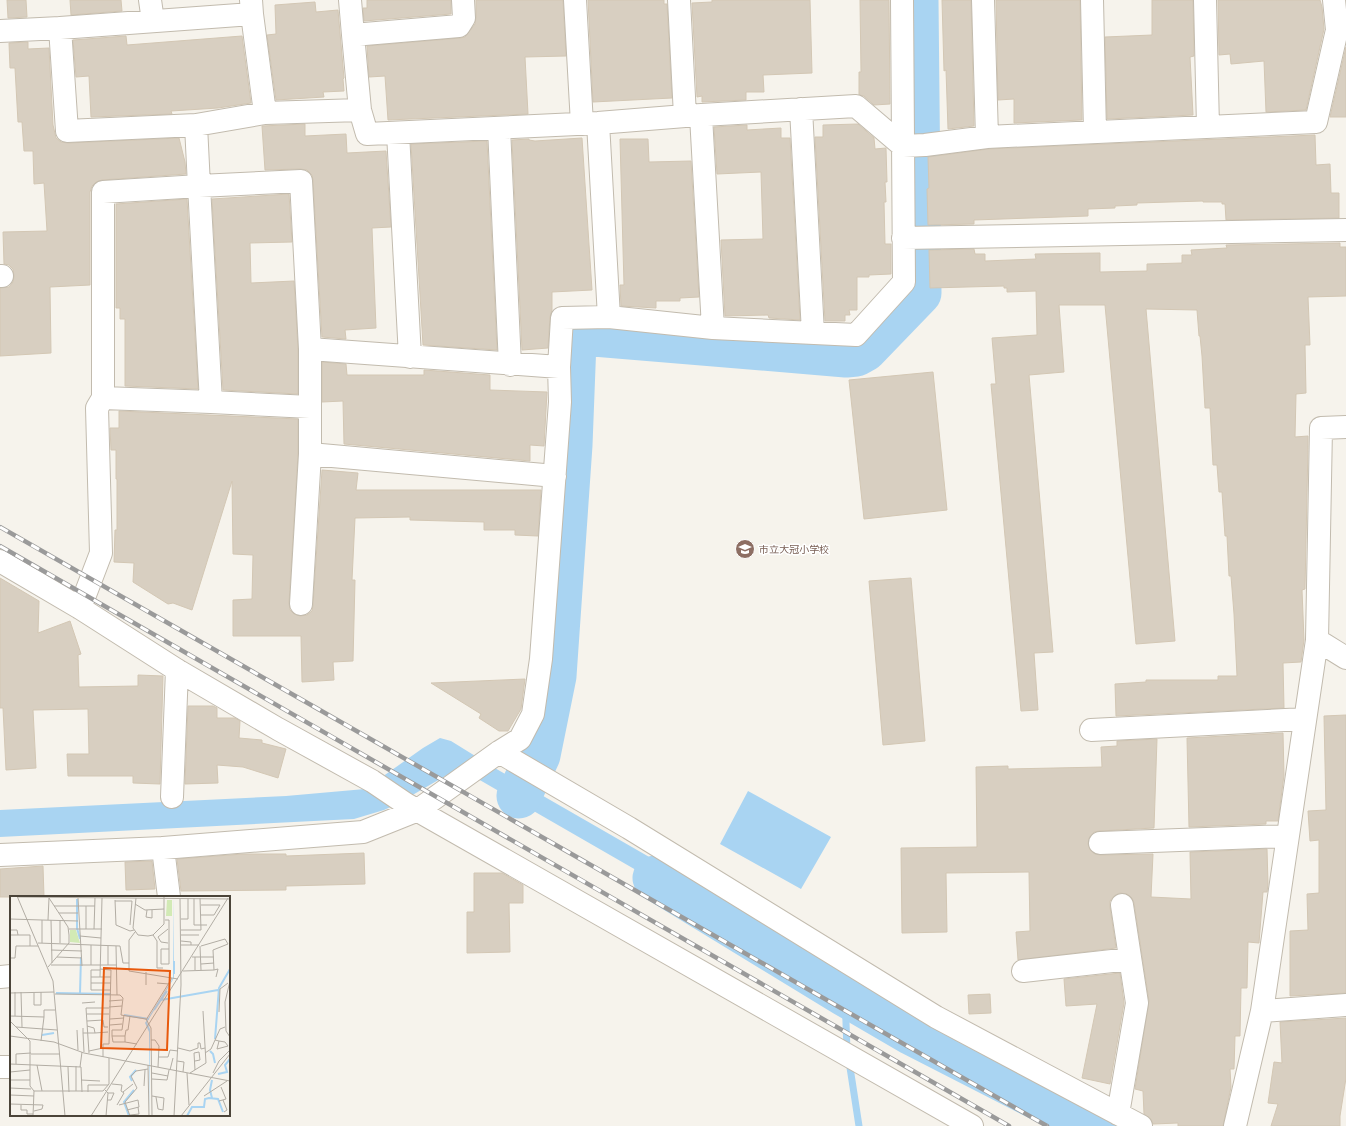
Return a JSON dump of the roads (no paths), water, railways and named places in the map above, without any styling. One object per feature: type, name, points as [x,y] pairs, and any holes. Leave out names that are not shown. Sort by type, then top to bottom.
[{"type":"street","points":[[350,0],[360,110],[367,134],[590,123],[856,106],[913,146],[988,137],[1316,122],[1337,30],[1334,0]]},
{"type":"street","points":[[353,35],[459,26],[464,18],[464,0]]},
{"type":"street","points":[[575,0],[590,123],[609,318]]},
{"type":"street","points":[[679,0],[693,116],[713,328]]},
{"type":"street","points":[[0,854],[163,848],[363,832],[412,807],[466,776],[493,756],[520,739],[533,714],[541,659],[560,402],[562,318],[609,318],[713,328],[856,336],[904,282],[914,238],[913,146],[902,0]]},
{"type":"street","points":[[983,0],[988,137]]},
{"type":"street","points":[[1092,0],[1095,132]]},
{"type":"street","points":[[1206,0],[1208,127]]},
{"type":"street","points":[[0,31],[60,28],[152,10],[252,7],[265,113]]},
{"type":"street","points":[[60,28],[67,131],[196,125],[265,113],[360,110]]},
{"type":"street","points":[[801,109],[813,333]]},
{"type":"street","points":[[196,125],[211,402]]},
{"type":"street","points":[[499,128],[510,365]]},
{"type":"street","points":[[398,133],[410,356]]},
{"type":"street","points":[[80,608],[101,553],[98,408],[103,398],[103,192],[301,181],[310,349],[310,454],[301,604]]},
{"type":"street","points":[[914,238],[1346,230]]},
{"type":"street","points":[[310,349],[510,365],[560,367]]},
{"type":"street","points":[[103,398],[211,402],[310,408]]},
{"type":"street","points":[[1236,1126],[1262,1011],[1317,640],[1322,428],[1346,427]]},
{"type":"street","points":[[310,454],[555,476]]},
{"type":"street","points":[[0,561],[80,608],[177,670],[278,729],[372,781],[412,807],[972,1126]]},
{"type":"street","points":[[1317,640],[1346,658]]},
{"type":"street","points":[[172,797],[177,670]]},
{"type":"street","points":[[1091,730],[1305,719]]},
{"type":"street","points":[[493,756],[531,770],[629,828],[936,1017],[1141,1126]]},
{"type":"street","points":[[1100,843],[1288,836]]},
{"type":"street","points":[[163,848],[169,896]]},
{"type":"street","points":[[1118,1114],[1137,1003],[1122,904]]},
{"type":"street","points":[[1023,971],[1130,959]]},
{"type":"street","points":[[1262,1011],[1346,1005]]},
{"type":"water","points":[[440,738],[451,741],[493,767],[1117,1126],[1083,1126],[1028,1096],[459,768],[397,804],[384,810],[354,819],[0,837],[0,810],[286,796],[365,789],[423,748]]},
{"type":"water","points":[[748,791],[831,837],[801,889],[720,844]]},
{"type":"waterway","points":[[519,796],[538,755],[554,676],[570,445],[574,341],[577,336],[582,333],[846,355],[856,354],[865,349],[919,293],[916,0]]},
{"type":"waterway","points":[[655,878],[845,994],[912,1033],[1094,1126]]},
{"type":"waterway","points":[[845,994],[847,1051]]},
{"type":"waterway","points":[[849,1061],[859,1126]]},
{"type":"railway","points":[[0,527],[1047,1126]]},
{"type":"railway","points":[[0,546],[1009,1126]]},
{"type":"place","name":"市立大冠小学校","points":[[745,549]]}]
